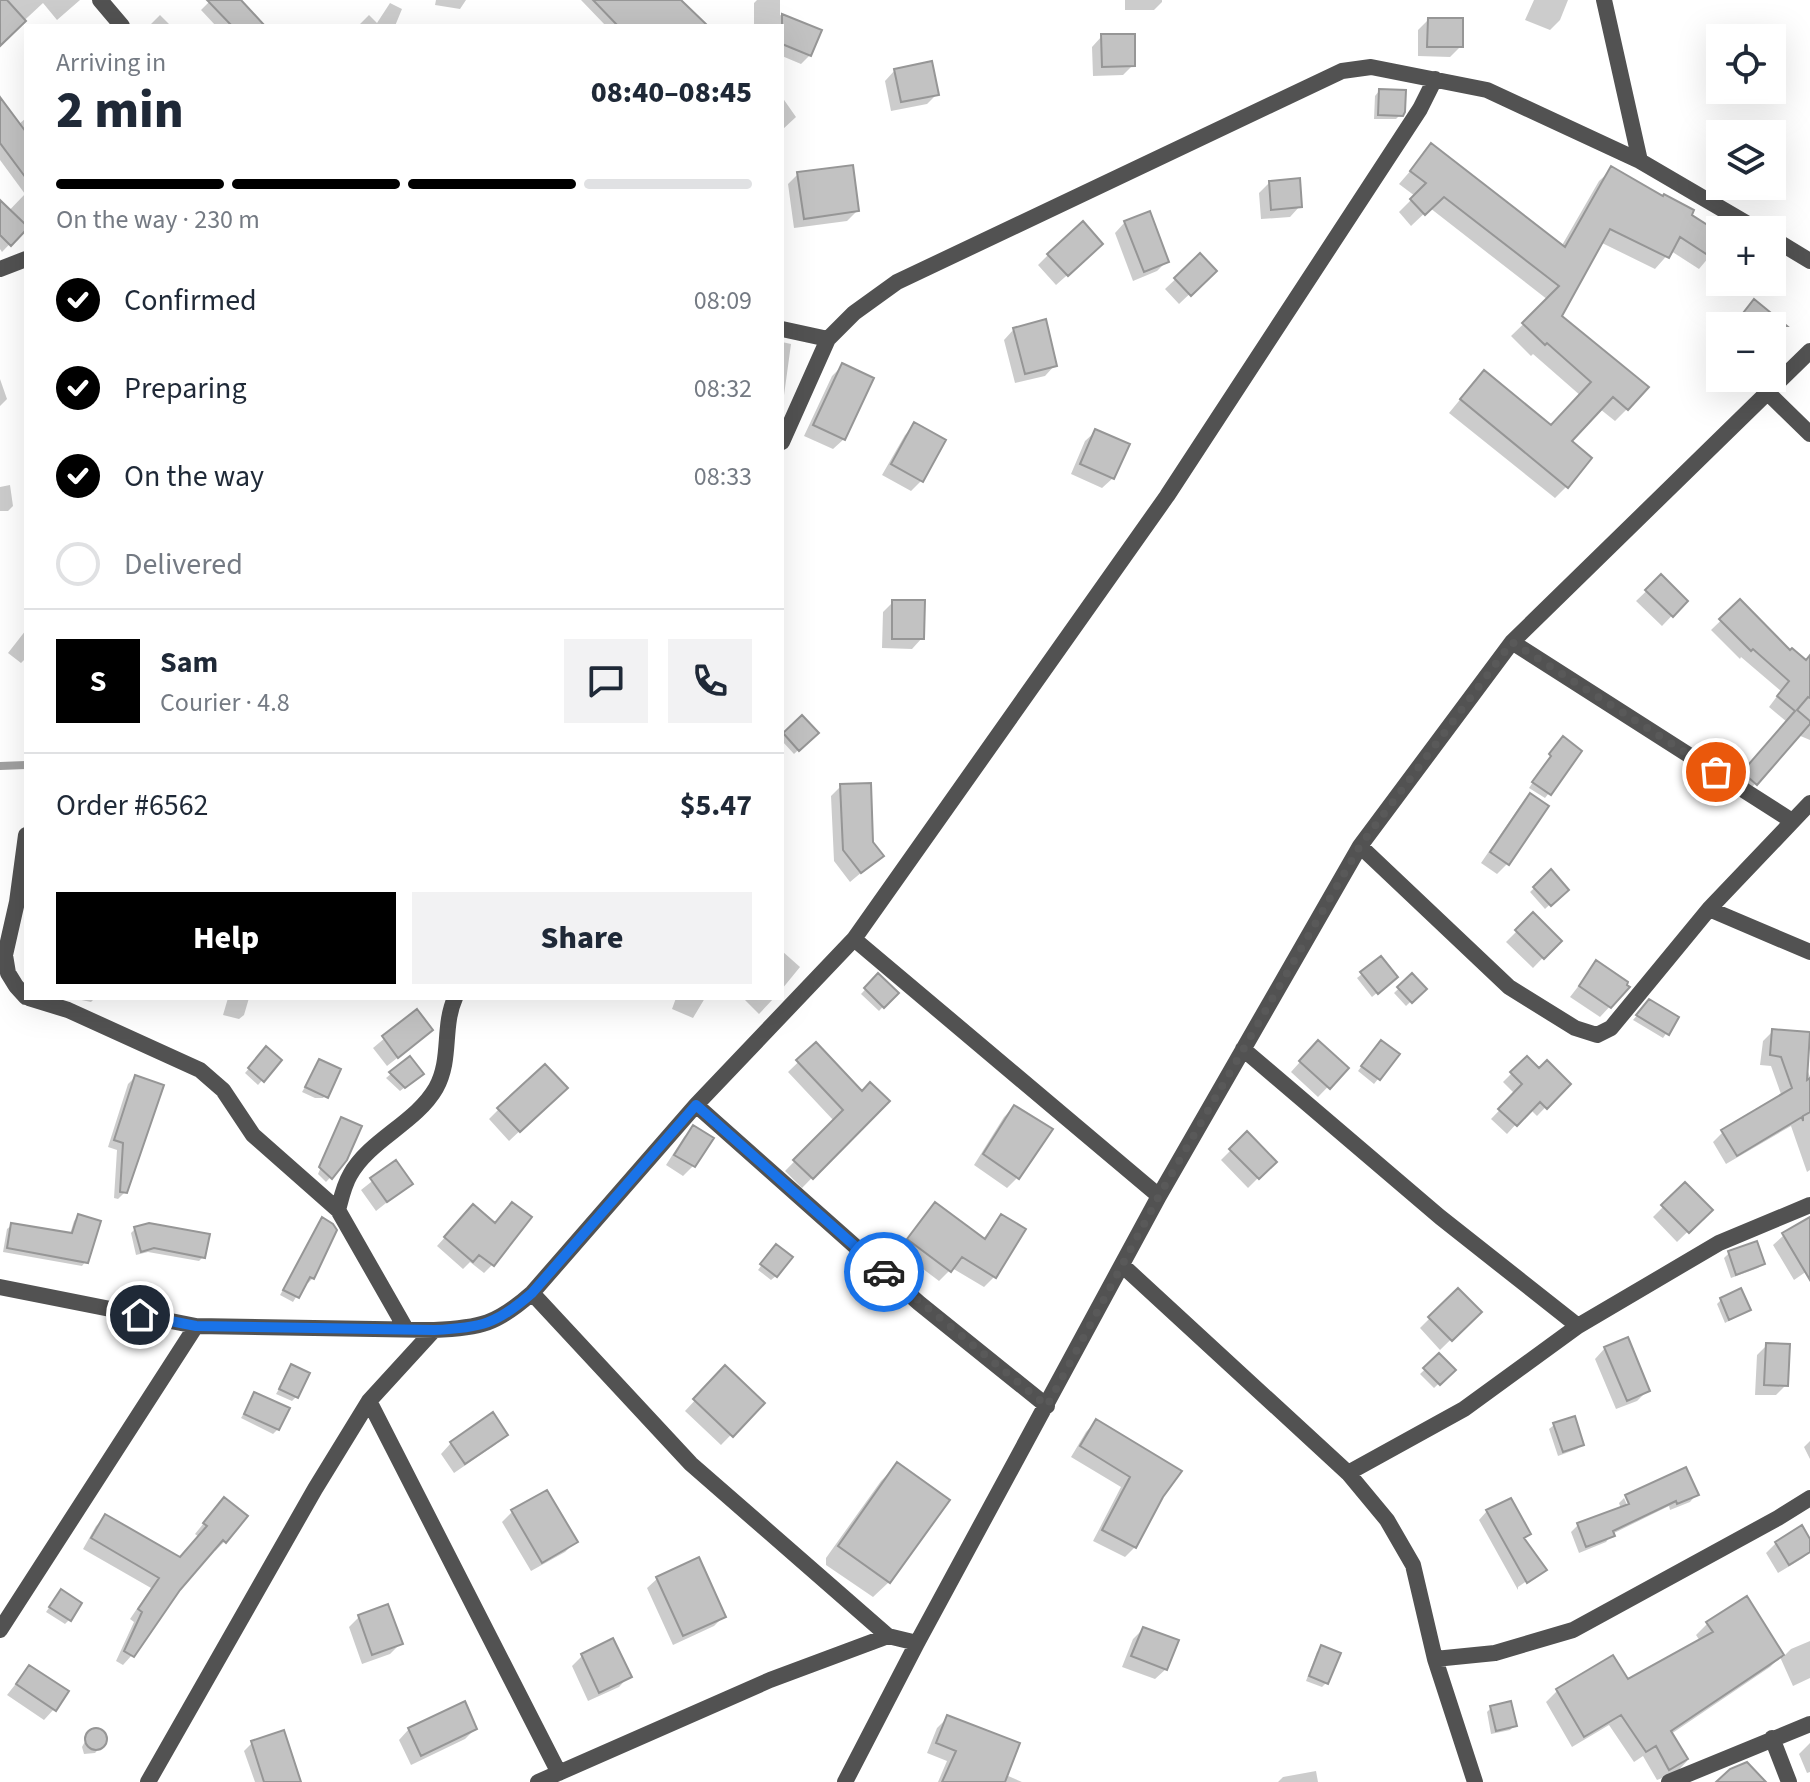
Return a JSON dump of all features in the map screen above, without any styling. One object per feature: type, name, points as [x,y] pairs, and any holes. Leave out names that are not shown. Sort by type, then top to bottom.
[{"type":"street","points":[[100,0],[120,24]]},
{"type":"street","points":[[1604,0],[1640,161]]},
{"type":"street","points":[[784,438],[828,339],[854,313],[897,282],[1342,71],[1371,67],[1487,90],[1640,161],[1734,216]]},
{"type":"street","points":[[0,1287],[196,1326],[470,1329],[507,1315],[532,1293],[696,1105],[854,939],[1167,496],[1411,123],[1435,79]]},
{"type":"street","points":[[1786,246],[1810,261]]},
{"type":"street","points":[[0,269],[24,260]]},
{"type":"street","points":[[784,329],[828,339]]},
{"type":"street","points":[[845,1782],[1159,1196],[1360,846],[1512,642],[1810,351]]},
{"type":"street","points":[[1768,393],[1810,434]]},
{"type":"street","points":[[1512,642],[1792,821]]},
{"type":"street","points":[[1360,846],[1509,987],[1575,1028],[1597,1035],[1611,1028],[1709,909],[1808,806]]},
{"type":"street","points":[[24,850],[5,955],[8,973],[24,993]]},
{"type":"street","points":[[1709,909],[1810,952]]},
{"type":"street","points":[[854,939],[1159,1196]]},
{"type":"street","points":[[37,1000],[68,1010],[200,1070],[223,1090],[253,1135],[338,1210],[406,1329]]},
{"type":"street","points":[[338,1210],[350,1174],[377,1145],[418,1111],[435,1089],[446,1065],[454,1000]]},
{"type":"street","points":[[1243,1049],[1440,1217],[1578,1326]]},
{"type":"street","points":[[696,1105],[919,1303],[1047,1406]]},
{"type":"street","points":[[1348,1473],[1464,1409],[1578,1326],[1719,1243],[1810,1205]]},
{"type":"street","points":[[1122,1265],[1348,1473],[1387,1520],[1413,1565],[1435,1659],[1475,1782]]},
{"type":"street","points":[[532,1293],[691,1464],[888,1636],[917,1643]]},
{"type":"street","points":[[0,1630],[196,1326]]},
{"type":"street","points":[[148,1782],[315,1489],[369,1401],[434,1330]]},
{"type":"street","points":[[369,1401],[559,1773]]},
{"type":"street","points":[[1435,1659],[1495,1653],[1573,1630],[1810,1498]]},
{"type":"street","points":[[538,1782],[770,1680],[888,1636]]},
{"type":"street","points":[[1669,1782],[1810,1724]]},
{"type":"street","points":[[1772,1738],[1789,1782]]},
{"type":"building","points":[[0,0],[7,0],[26,21],[0,46]]},
{"type":"building","points":[[207,0],[241,0],[263,24],[230,24]]},
{"type":"building","points":[[593,0],[681,0],[706,24],[616,24]]},
{"type":"building","points":[[782,14],[822,30],[811,56],[784,45]]},
{"type":"building","points":[[1428,18],[1463,18],[1463,47],[1427,47]]},
{"type":"building","points":[[1101,34],[1135,34],[1135,66],[1102,67]]},
{"type":"building","points":[[932,61],[939,95],[901,102],[894,69]]},
{"type":"building","points":[[1379,89],[1406,90],[1403,116],[1378,115]]},
{"type":"building","points":[[0,97],[24,129],[24,175],[0,143]]},
{"type":"building","points":[[1431,143],[1565,247],[1611,166],[1694,210],[1692,215],[1706,224],[1706,254],[1680,237],[1669,258],[1610,229],[1562,316],[1649,387],[1628,410],[1613,397],[1572,441],[1592,458],[1568,488],[1460,399],[1484,370],[1551,425],[1591,382],[1522,323],[1559,286],[1444,197],[1425,215],[1410,199],[1426,183],[1410,171]]},
{"type":"building","points":[[853,165],[859,211],[804,219],[797,172]]},
{"type":"building","points":[[1300,178],[1302,207],[1271,210],[1269,181]]},
{"type":"building","points":[[0,200],[24,223],[24,232],[11,246],[0,235]]},
{"type":"building","points":[[1150,211],[1169,262],[1144,272],[1124,221]]},
{"type":"building","points":[[1083,221],[1103,244],[1068,276],[1047,254]]},
{"type":"building","points":[[1200,253],[1217,271],[1191,296],[1174,278]]},
{"type":"building","points":[[1754,299],[1770,312],[1744,312]]},
{"type":"building","points":[[1046,319],[1057,366],[1025,374],[1013,328]]},
{"type":"building","points":[[842,363],[874,378],[845,440],[813,425]]},
{"type":"building","points":[[914,422],[946,440],[923,482],[891,464]]},
{"type":"building","points":[[1095,429],[1130,444],[1114,479],[1080,464]]},
{"type":"building","points":[[1661,574],[1688,601],[1673,617],[1645,590]]},
{"type":"building","points":[[1740,599],[1790,650],[1792,648],[1806,660],[1810,655],[1810,698],[1797,710],[1810,724],[1757,785],[1742,772],[1795,711],[1777,696],[1789,681],[1753,649],[1751,651],[1719,619]]},
{"type":"building","points":[[892,600],[925,600],[924,639],[892,639]]},
{"type":"building","points":[[802,715],[819,733],[799,751],[784,732]]},
{"type":"building","points":[[1563,736],[1582,751],[1551,795],[1532,782]]},
{"type":"building","points":[[871,783],[873,842],[884,856],[861,873],[843,850],[840,784]]},
{"type":"building","points":[[1530,793],[1549,806],[1509,865],[1490,852]]},
{"type":"building","points":[[1551,869],[1569,890],[1551,906],[1533,887]]},
{"type":"building","points":[[1533,912],[1562,941],[1544,959],[1515,930]]},
{"type":"building","points":[[1381,956],[1398,977],[1378,994],[1360,972]]},
{"type":"building","points":[[1596,960],[1628,982],[1630,987],[1611,1008],[1579,986]]},
{"type":"building","points":[[878,973],[899,993],[884,1008],[864,988]]},
{"type":"building","points":[[1412,973],[1427,989],[1412,1003],[1397,987]]},
{"type":"building","points":[[1649,999],[1679,1017],[1669,1035],[1636,1015]]},
{"type":"building","points":[[417,1009],[433,1030],[398,1058],[382,1036]]},
{"type":"building","points":[[1772,1029],[1810,1032],[1807,1080],[1810,1078],[1810,1112],[1803,1116],[1803,1121],[1802,1117],[1737,1156],[1721,1130],[1792,1088],[1781,1057],[1770,1055]]},
{"type":"building","points":[[1318,1040],[1349,1068],[1330,1089],[1299,1061]]},
{"type":"building","points":[[1381,1040],[1400,1054],[1380,1080],[1361,1066]]},
{"type":"building","points":[[816,1042],[862,1091],[870,1082],[890,1101],[813,1179],[793,1160],[843,1110],[796,1060]]},
{"type":"building","points":[[266,1046],[282,1060],[264,1082],[248,1068]]},
{"type":"building","points":[[410,1056],[424,1074],[405,1088],[389,1072]]},
{"type":"building","points":[[1527,1056],[1539,1068],[1547,1060],[1571,1084],[1547,1109],[1540,1102],[1517,1126],[1498,1109],[1522,1084],[1510,1072]]},
{"type":"building","points":[[319,1059],[341,1069],[328,1098],[305,1087]]},
{"type":"building","points":[[545,1064],[568,1088],[520,1132],[497,1108]]},
{"type":"building","points":[[135,1075],[164,1085],[127,1193],[120,1192],[123,1143],[114,1140]]},
{"type":"building","points":[[1014,1105],[1053,1129],[1019,1179],[983,1154]]},
{"type":"building","points":[[341,1117],[362,1126],[347,1160],[332,1179],[319,1167]]},
{"type":"building","points":[[693,1125],[714,1138],[695,1167],[674,1155]]},
{"type":"building","points":[[1247,1131],[1277,1162],[1259,1179],[1229,1149]]},
{"type":"building","points":[[396,1160],[413,1184],[387,1202],[370,1178]]},
{"type":"building","points":[[1685,1182],[1713,1210],[1689,1233],[1661,1205]]},
{"type":"building","points":[[512,1202],[532,1217],[494,1266],[479,1255],[473,1262],[444,1237],[473,1204],[495,1223]]},
{"type":"building","points":[[935,1202],[985,1239],[1001,1214],[1026,1229],[996,1278],[962,1257],[951,1272],[907,1239]]},
{"type":"building","points":[[78,1214],[101,1221],[88,1263],[7,1248],[11,1223],[72,1233]]},
{"type":"building","points":[[322,1217],[337,1230],[314,1279],[310,1277],[299,1298],[283,1290]]},
{"type":"building","points":[[1810,1217],[1810,1280],[1782,1233]]},
{"type":"building","points":[[149,1223],[210,1234],[205,1258],[154,1248],[141,1252],[134,1227]]},
{"type":"building","points":[[1757,1241],[1765,1264],[1736,1275],[1728,1251]]},
{"type":"building","points":[[776,1244],[793,1257],[777,1277],[760,1264]]},
{"type":"building","points":[[1458,1288],[1482,1312],[1452,1341],[1428,1317]]},
{"type":"building","points":[[1741,1288],[1751,1310],[1729,1320],[1720,1298]]},
{"type":"building","points":[[1628,1337],[1650,1391],[1627,1401],[1604,1347]]},
{"type":"building","points":[[1766,1343],[1790,1344],[1788,1386],[1764,1385]]},
{"type":"building","points":[[1439,1353],[1456,1370],[1440,1385],[1423,1368]]},
{"type":"building","points":[[291,1364],[310,1373],[298,1398],[279,1389]]},
{"type":"building","points":[[725,1365],[765,1403],[733,1437],[693,1399]]},
{"type":"building","points":[[254,1392],[290,1408],[279,1430],[244,1414]]},
{"type":"building","points":[[493,1412],[508,1435],[465,1464],[450,1442]]},
{"type":"building","points":[[1575,1416],[1584,1445],[1563,1452],[1553,1423]]},
{"type":"building","points":[[1096,1419],[1182,1471],[1163,1497],[1136,1548],[1102,1530],[1130,1477],[1080,1446]]},
{"type":"building","points":[[897,1462],[950,1500],[890,1583],[838,1546]]},
{"type":"building","points":[[1686,1467],[1699,1495],[1677,1504],[1676,1501],[1613,1531],[1615,1536],[1586,1547],[1577,1523],[1629,1504],[1625,1495]]},
{"type":"building","points":[[547,1490],[578,1542],[542,1563],[511,1510]]},
{"type":"building","points":[[224,1497],[248,1516],[180,1590],[134,1657],[124,1651],[142,1612],[138,1609],[159,1578],[91,1538],[105,1514],[180,1557],[207,1526],[203,1523]]},
{"type":"building","points":[[1511,1498],[1531,1534],[1524,1538],[1547,1570],[1527,1583],[1486,1510]]},
{"type":"building","points":[[1802,1525],[1810,1539],[1810,1552],[1789,1565],[1775,1542]]},
{"type":"building","points":[[699,1557],[726,1617],[683,1636],[656,1577]]},
{"type":"building","points":[[61,1589],[82,1603],[71,1621],[49,1607]]},
{"type":"building","points":[[1747,1596],[1784,1655],[1671,1731],[1688,1759],[1669,1770],[1656,1746],[1646,1752],[1621,1715],[1584,1737],[1556,1689],[1613,1655],[1628,1679],[1713,1632],[1706,1622]]},
{"type":"building","points":[[388,1604],[403,1644],[372,1655],[358,1615]]},
{"type":"building","points":[[1143,1627],[1179,1640],[1167,1670],[1131,1656]]},
{"type":"building","points":[[613,1638],[632,1677],[599,1693],[581,1654]]},
{"type":"building","points":[[1321,1645],[1341,1653],[1328,1684],[1309,1676]]},
{"type":"building","points":[[29,1665],[69,1691],[56,1711],[16,1684]]},
{"type":"building","points":[[465,1701],[477,1729],[421,1756],[408,1728]]},
{"type":"building","points":[[1511,1701],[1517,1726],[1496,1731],[1490,1706]]},
{"type":"building","points":[[947,1715],[1020,1743],[1005,1782],[942,1782],[956,1751],[936,1743]]},
{"type":"building","points":[[96,1728],[104,1731],[107,1739],[104,1747],[96,1750],[88,1747],[85,1739],[88,1731]]},
{"type":"building","points":[[284,1730],[301,1782],[264,1782],[251,1741]]},
{"type":"building","points":[[1747,1762],[1766,1782],[1716,1782],[1730,1769]]},
{"type":"waterway","points":[[0,766],[24,765]]},
{"type":"way so far","points":[[884,1272],[1047,1406],[1159,1196],[1360,846],[1512,642],[1716,772]]},
{"type":"route","points":[[140,1315],[196,1326],[470,1329],[507,1315],[532,1293],[696,1105],[884,1272]]}]
